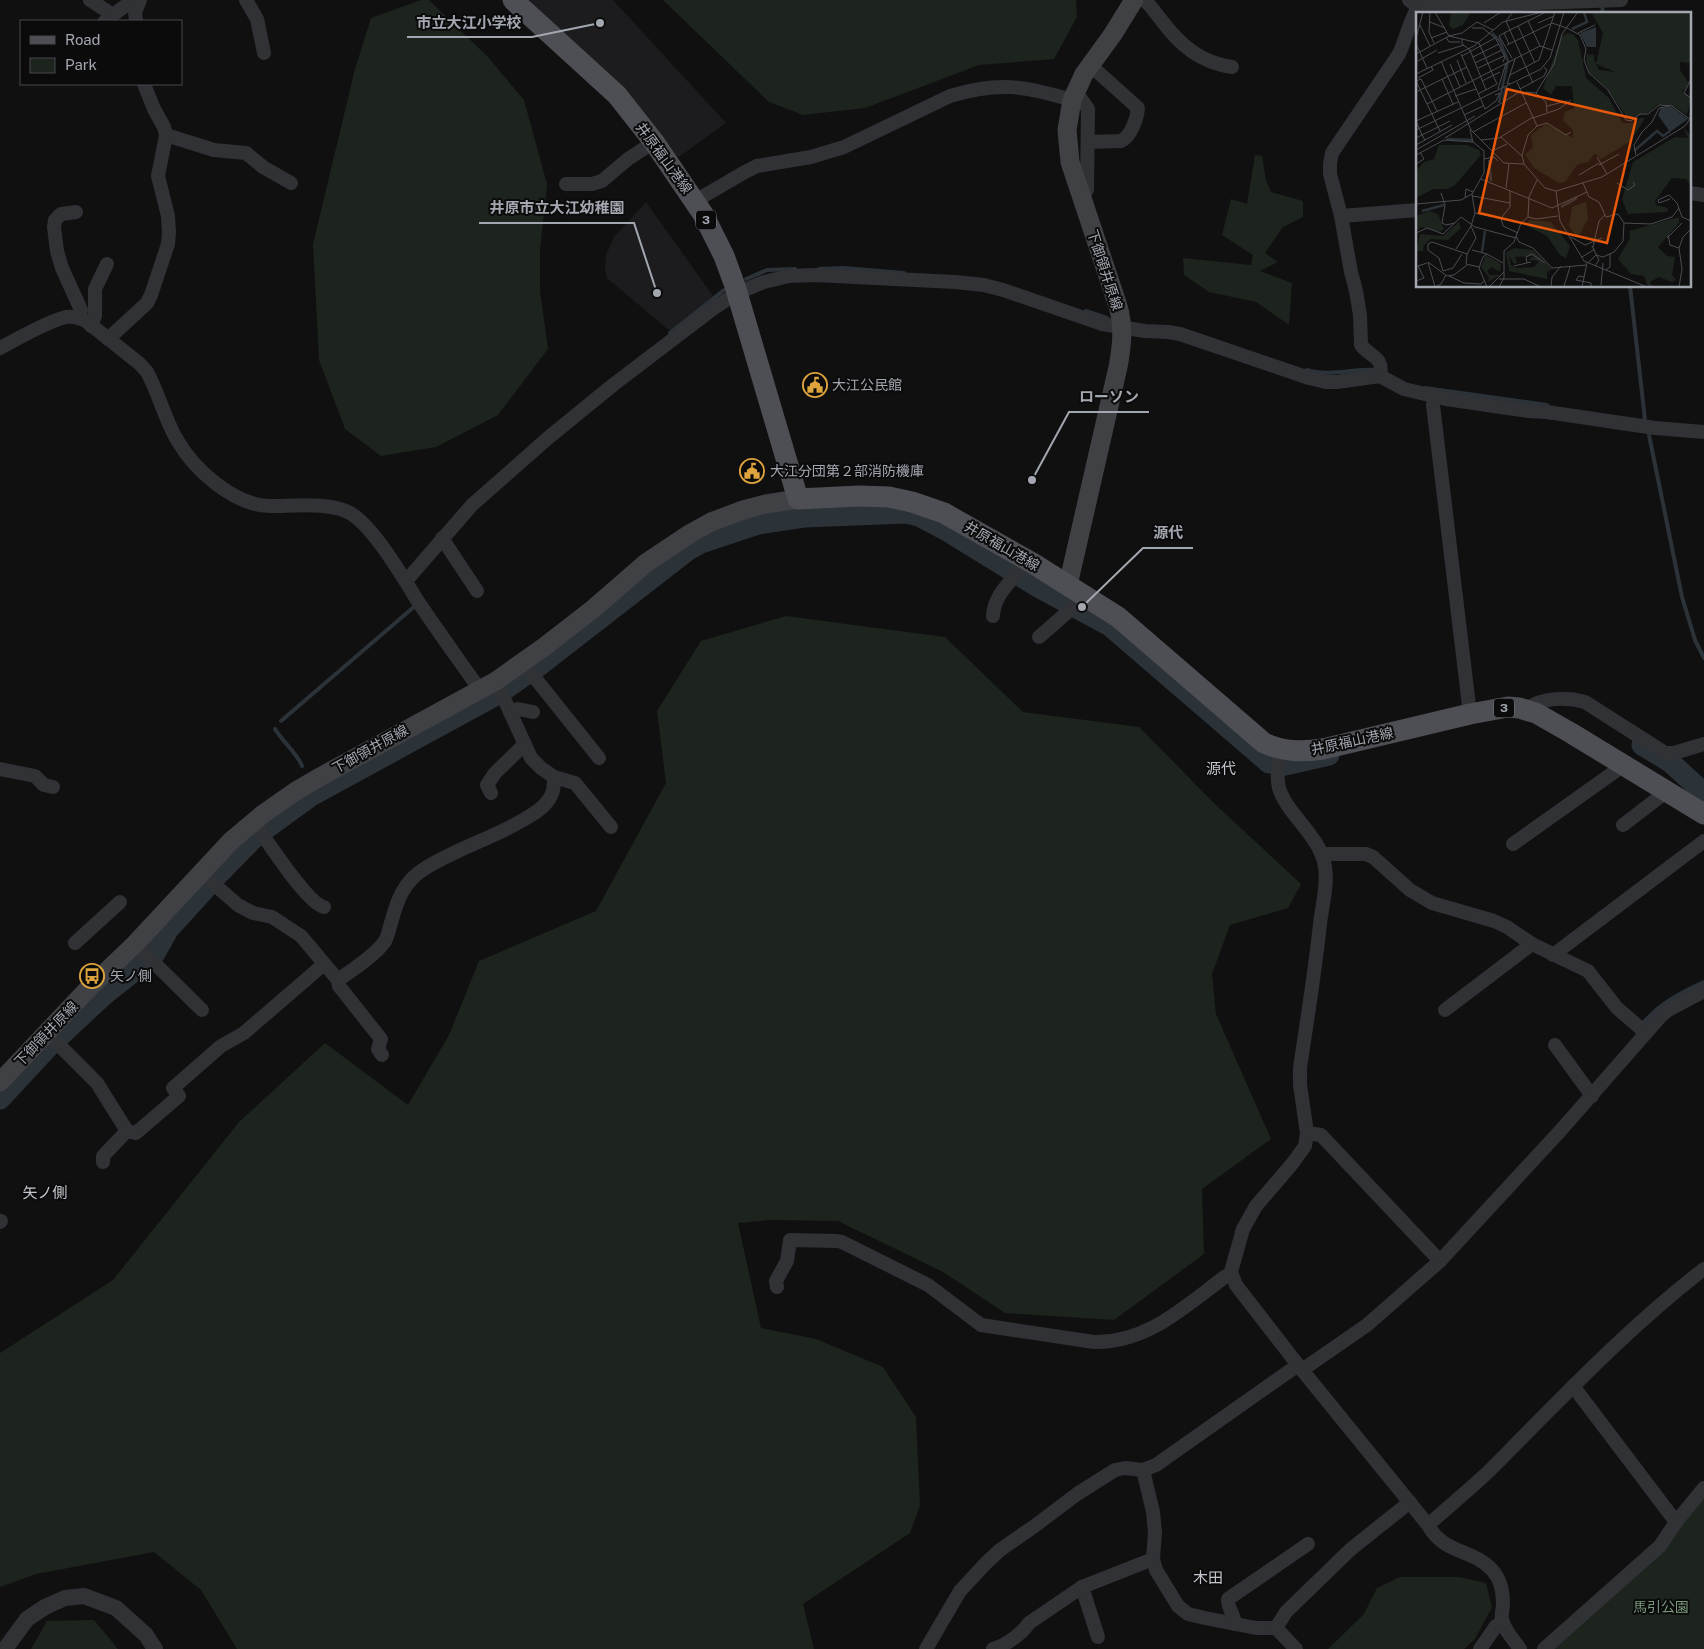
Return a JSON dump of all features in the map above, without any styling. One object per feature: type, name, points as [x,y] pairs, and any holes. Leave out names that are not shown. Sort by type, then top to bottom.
[{"type":"main road","name":"井原福山港線","points":[[513,0],[617,95],[654,142],[695,201],[724,256],[737,293],[798,499],[859,496],[889,497],[912,502],[944,513],[1019,569],[1068,585],[1078,603],[1118,617],[1264,743],[1280,750],[1308,751],[1324,749],[1470,714],[1508,707],[1527,709],[1571,733],[1704,814]]},
{"type":"main road","name":"下御領井原線","points":[[1068,585],[1118,367],[1122,345],[1122,328],[1118,306],[1070,162],[1067,130],[1073,98],[1084,74],[1113,34],[1134,0]]},
{"type":"main road","name":"下御領井原線","points":[[0,1082],[135,944],[231,841],[258,829],[296,791],[488,686],[523,663],[593,609],[646,563],[691,533],[732,514],[766,504],[798,499]]},
{"type":"street","points":[[90,0],[109,18],[139,0]]},
{"type":"street","points":[[136,20],[135,12],[139,0]]},
{"type":"street","points":[[246,0],[255,13],[264,53]]},
{"type":"street","points":[[1144,0],[1176,39],[1187,49],[1206,60],[1232,67]]},
{"type":"street","points":[[1381,372],[1380,361],[1360,345],[1360,315],[1341,216],[1330,174],[1330,164],[1332,153],[1391,68],[1402,47],[1411,18],[1413,3],[1621,0]]},
{"type":"street","points":[[1088,142],[1121,141],[1125,139],[1138,111],[1138,108],[1090,66]]},
{"type":"street","points":[[108,339],[147,304],[168,244],[170,232],[158,176],[166,135],[144,85]]},
{"type":"street","points":[[695,201],[751,169],[826,154],[950,96],[988,87],[1006,86],[1081,100],[1088,109],[1087,190],[1081,198]]},
{"type":"street","points":[[166,135],[214,150],[246,153],[264,167],[291,183]]},
{"type":"street","points":[[566,184],[592,184],[602,181],[628,158],[654,142]]},
{"type":"street","points":[[1341,216],[1416,210]]},
{"type":"street","points":[[76,212],[61,214],[55,220],[54,228],[57,251],[62,268],[81,310],[79,318]]},
{"type":"street","points":[[91,326],[95,316],[95,289],[107,264]]},
{"type":"street","points":[[406,581],[472,505],[548,438],[621,379],[720,303],[737,293],[764,282],[790,276],[843,276],[984,285],[1102,324],[1180,334],[1309,378],[1326,382],[1381,372],[1404,389],[1434,396],[1647,428],[1704,432]]},
{"type":"street","points":[[0,348],[21,336],[58,320],[68,317],[79,318],[140,364],[147,372],[176,439],[192,460],[224,490],[239,498],[266,506],[330,507],[349,512],[368,529],[406,581],[510,712],[531,758],[554,777],[575,783],[610,827]]},
{"type":"street","points":[[1434,396],[1433,405],[1470,714]]},
{"type":"street","points":[[442,538],[477,590]]},
{"type":"street","points":[[993,616],[997,597],[1019,569]]},
{"type":"street","points":[[1038,637],[1078,603]]},
{"type":"street","points":[[523,663],[599,758]]},
{"type":"street","points":[[1527,709],[1539,702],[1572,699],[1584,702],[1666,753],[1674,753],[1704,744]]},
{"type":"street","points":[[510,712],[518,709],[533,712]]},
{"type":"street","points":[[491,793],[487,785],[492,777],[524,745]]},
{"type":"street","points":[[1280,750],[1279,788],[1284,799],[1322,854],[1326,879],[1300,1068],[1300,1085],[1307,1133],[1305,1146],[1256,1206],[1243,1229],[1232,1263],[1231,1275],[1236,1285],[1300,1368],[1428,1524],[1439,1541],[1446,1546],[1482,1561],[1500,1579],[1503,1604],[1502,1622],[1520,1649]]},
{"type":"street","points":[[1513,844],[1624,765]]},
{"type":"street","points":[[0,769],[35,776],[44,785],[53,787]]},
{"type":"street","points":[[338,980],[384,943],[399,897],[408,883],[421,870],[538,812],[548,801],[554,789],[554,777]]},
{"type":"street","points":[[1623,825],[1666,792]]},
{"type":"street","points":[[258,829],[308,896],[324,907]]},
{"type":"street","points":[[1553,955],[1704,841]]},
{"type":"street","points":[[1322,854],[1366,854],[1373,857],[1410,890],[1432,903],[1494,921],[1507,927],[1532,944],[1588,971],[1618,1008],[1646,1033]]},
{"type":"street","points":[[200,873],[238,905],[253,913],[277,920],[301,936],[338,980],[339,986],[381,1039],[378,1049],[382,1055]]},
{"type":"street","points":[[75,943],[120,902]]},
{"type":"street","points":[[135,944],[202,1010]]},
{"type":"street","points":[[1445,1010],[1532,944]]},
{"type":"street","points":[[47,1033],[97,1084],[127,1131],[136,1133],[179,1096],[173,1088],[221,1046],[244,1032],[324,964]]},
{"type":"street","points":[[926,1649],[960,1591],[1000,1550],[1036,1526],[1077,1494],[1115,1470],[1125,1468],[1143,1470],[1156,1465],[1367,1324],[1400,1297],[1440,1261],[1592,1096],[1668,1010],[1704,991]]},
{"type":"street","points":[[1555,1045],[1592,1096]]},
{"type":"street","points":[[104,1162],[103,1156],[127,1131]]},
{"type":"street","points":[[1307,1133],[1321,1135],[1440,1261]]},
{"type":"street","points":[[777,1288],[776,1281],[787,1261],[790,1240],[838,1241],[928,1285],[981,1325],[1094,1342],[1108,1342],[1142,1334],[1160,1324],[1226,1276],[1231,1275]]},
{"type":"street","points":[[1428,1524],[1486,1473],[1573,1386],[1670,1295],[1704,1269]]},
{"type":"street","points":[[1573,1386],[1676,1522]]},
{"type":"street","points":[[1143,1470],[1153,1512],[1155,1532],[1153,1559],[1156,1570],[1178,1606],[1188,1614],[1256,1628],[1276,1628],[1296,1649]]},
{"type":"street","points":[[1544,1649],[1660,1546],[1676,1522],[1704,1488]]},
{"type":"street","points":[[1276,1628],[1286,1612],[1351,1549],[1410,1502]]},
{"type":"street","points":[[1235,1624],[1234,1616],[1227,1603],[1228,1599],[1308,1544]]},
{"type":"street","points":[[993,1649],[1024,1630],[1029,1622],[1082,1587],[1153,1559]]},
{"type":"street","points":[[1082,1587],[1098,1637]]},
{"type":"street","points":[[5,1649],[28,1618],[45,1607],[65,1598],[84,1596],[116,1608],[146,1635],[155,1649]]},
{"type":"street","points":[[1480,1649],[1496,1626],[1502,1622]]},
{"type":"shaded area","points":[[529,0],[613,0],[726,123],[676,159],[624,92]]},
{"type":"shaded area","points":[[646,202],[713,296],[670,331],[607,278],[605,268],[606,255],[614,237]]},
{"type":"green space","points":[[421,0],[429,0],[488,57],[524,100],[547,184],[540,251],[540,291],[548,349],[498,415],[436,447],[381,456],[345,429],[319,360],[313,244],[355,69],[371,18]]},
{"type":"green space","points":[[663,0],[1076,0],[1077,17],[1054,59],[979,65],[865,108],[803,115],[769,102]]},
{"type":"green space","points":[[1255,155],[1262,156],[1266,180],[1271,192],[1303,201],[1303,217],[1283,227],[1265,253],[1278,262],[1260,271],[1292,283],[1289,325],[1256,302],[1209,292],[1184,275],[1183,258],[1251,265],[1253,255],[1222,235],[1231,199],[1247,204]]},
{"type":"green space","points":[[786,616],[945,637],[1023,712],[1139,727],[1217,806],[1301,884],[1288,908],[1230,925],[1212,974],[1216,1014],[1271,1139],[1202,1189],[1204,1254],[1114,1320],[1005,1313],[943,1272],[838,1221],[771,1220],[738,1223],[761,1328],[816,1339],[883,1367],[916,1417],[920,1506],[910,1533],[803,1604],[814,1649],[237,1649],[201,1590],[154,1552],[36,1574],[0,1587],[0,1353],[113,1280],[239,1122],[325,1043],[408,1105],[449,1035],[479,961],[596,911],[666,783],[657,711],[701,641]]},
{"type":"green space","name":"馬引公園","points":[[1704,1498],[1704,1649],[1552,1649],[1660,1551]]},
{"type":"green space","points":[[1400,1577],[1459,1577],[1486,1583],[1492,1607],[1475,1639],[1464,1649],[1328,1649],[1364,1614],[1377,1588]]},
{"type":"green space","points":[[94,1620],[118,1649],[31,1649],[47,1621]]},
{"type":"waterway","points":[[1602,5],[1603,12]]},
{"type":"waterway","points":[[819,269],[843,268],[904,273]]},
{"type":"waterway","points":[[746,279],[767,270],[795,269]]},
{"type":"waterway","points":[[1630,288],[1645,420],[1643,420]]},
{"type":"waterway","points":[[670,333],[724,290]]},
{"type":"waterway","points":[[1086,311],[1107,318]]},
{"type":"waterway","points":[[1307,370],[1324,373],[1377,370]]},
{"type":"waterway","points":[[1425,388],[1547,405]]},
{"type":"waterway","points":[[1649,435],[1682,597],[1695,640],[1704,658]]},
{"type":"waterway","points":[[535,669],[687,551],[701,543],[758,524],[804,517],[906,513],[919,516],[949,532],[1038,587],[1110,626],[1269,763]]},
{"type":"waterway","points":[[281,721],[415,606]]},
{"type":"waterway","points":[[507,688],[527,674]]},
{"type":"waterway","points":[[214,879],[256,836],[311,796],[498,694]]},
{"type":"waterway","points":[[275,729],[302,766]]},
{"type":"waterway","points":[[1642,745],[1670,762],[1704,793]]},
{"type":"waterway","points":[[1281,766],[1329,755]]},
{"type":"waterway","points":[[154,955],[168,930],[207,887]]},
{"type":"waterway","points":[[60,1036],[104,995],[147,961]]},
{"type":"waterway","points":[[1644,1022],[1672,999],[1704,982]]},
{"type":"waterway","points":[[0,1099],[51,1044]]},
{"type":"place","name":"市立大江小学校","points":[[600,23]]},
{"type":"place","name":"井原市立大江幼稚園","points":[[657,293]]},
{"type":"place","name":"大江公民館","points":[[815,385]]},
{"type":"place","name":"大江分団第２部消防機庫","points":[[752,471]]},
{"type":"place","name":"ローソン","points":[[1032,480]]},
{"type":"place","name":"源代","points":[[1082,607]]},
{"type":"place","name":"矢ノ側","points":[[92,976]]},
{"type":"district","name":"源代","points":[[1221,768]]},
{"type":"district","name":"矢ノ側","points":[[45,1192]]},
{"type":"district","name":"木田","points":[[1208,1577]]}]
